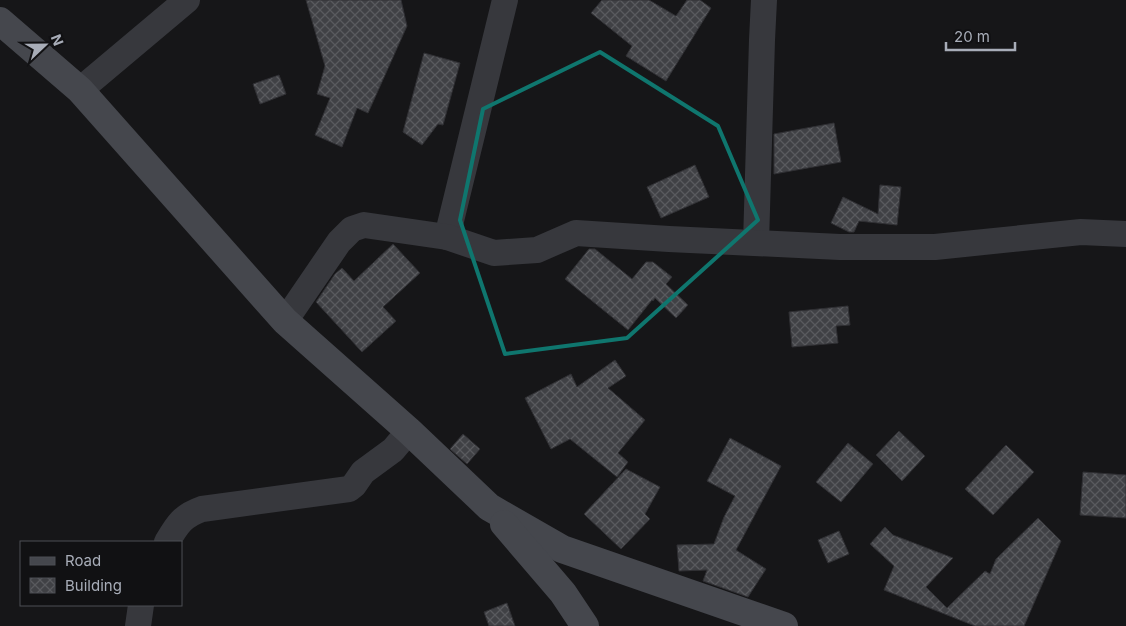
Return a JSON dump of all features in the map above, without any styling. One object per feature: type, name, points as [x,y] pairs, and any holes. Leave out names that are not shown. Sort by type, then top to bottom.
[{"type":"street","points":[[80,90],[187,0]]},
{"type":"street","points":[[447,237],[505,0]]},
{"type":"street","points":[[756,243],[764,0]]},
{"type":"street","points":[[0,21],[80,90],[285,321],[409,431],[489,507],[563,593],[586,626]]},
{"type":"street","points":[[285,321],[339,242],[352,229],[364,225],[447,237],[494,252],[537,250],[576,233],[840,247],[935,247],[1081,232],[1126,234]]},
{"type":"street","points":[[168,541],[179,522],[202,509],[348,489],[354,485],[363,472],[392,450],[409,431]]},
{"type":"street","points":[[489,507],[562,549],[784,626]]},
{"type":"street","points":[[138,626],[141,606]]},
{"type":"highlighted area","points":[[600,52],[718,126],[758,220],[627,338],[505,354],[460,220],[483,109]]},
{"type":"building","points":[[306,0],[401,0],[407,26],[368,113],[357,108],[342,147],[315,135],[330,98],[317,94],[325,66]]},
{"type":"building","points":[[602,0],[649,0],[676,16],[687,0],[700,0],[711,8],[666,81],[626,56],[632,46],[591,13]]},
{"type":"building","points":[[424,53],[460,63],[443,125],[438,124],[422,145],[403,132]]},
{"type":"building","points":[[279,75],[286,94],[260,104],[253,84]]},
{"type":"building","points":[[834,123],[841,162],[774,174],[774,134]]},
{"type":"building","points":[[695,165],[709,197],[661,218],[647,187]]},
{"type":"building","points":[[880,185],[901,187],[897,225],[859,221],[854,232],[849,232],[831,223],[843,197],[878,214]]},
{"type":"building","points":[[393,244],[420,273],[383,307],[396,321],[362,352],[316,302],[335,274],[342,268],[354,281]]},
{"type":"building","points":[[589,249],[595,249],[632,279],[646,262],[653,262],[672,277],[666,284],[688,305],[676,318],[655,298],[628,330],[565,279]]},
{"type":"building","points":[[848,306],[850,325],[836,326],[838,343],[792,347],[789,312]]},
{"type":"building","points":[[615,360],[626,376],[608,388],[645,420],[618,453],[628,462],[617,477],[570,439],[551,449],[525,398],[571,374],[577,387]]},
{"type":"building","points":[[899,431],[925,456],[902,481],[876,455]]},
{"type":"building","points":[[463,434],[480,449],[467,464],[450,449]]},
{"type":"building","points":[[730,438],[781,466],[736,550],[766,569],[748,597],[703,581],[707,570],[679,571],[677,545],[714,544],[724,517],[735,496],[707,481]]},
{"type":"building","points":[[848,443],[873,464],[841,502],[816,482]]},
{"type":"building","points":[[1006,445],[1034,472],[993,515],[965,489]]},
{"type":"building","points":[[626,469],[660,487],[645,514],[650,519],[621,549],[584,514]]},
{"type":"building","points":[[1083,472],[1126,475],[1126,518],[1080,515]]},
{"type":"building","points":[[1038,518],[1061,541],[1024,626],[975,626],[884,590],[894,566],[870,544],[885,527],[893,535],[953,558],[926,587],[947,608],[985,571],[990,574],[996,559]]},
{"type":"building","points":[[839,531],[849,554],[828,563],[818,540]]},
{"type":"building","points":[[507,603],[515,626],[489,626],[484,612]]}]
